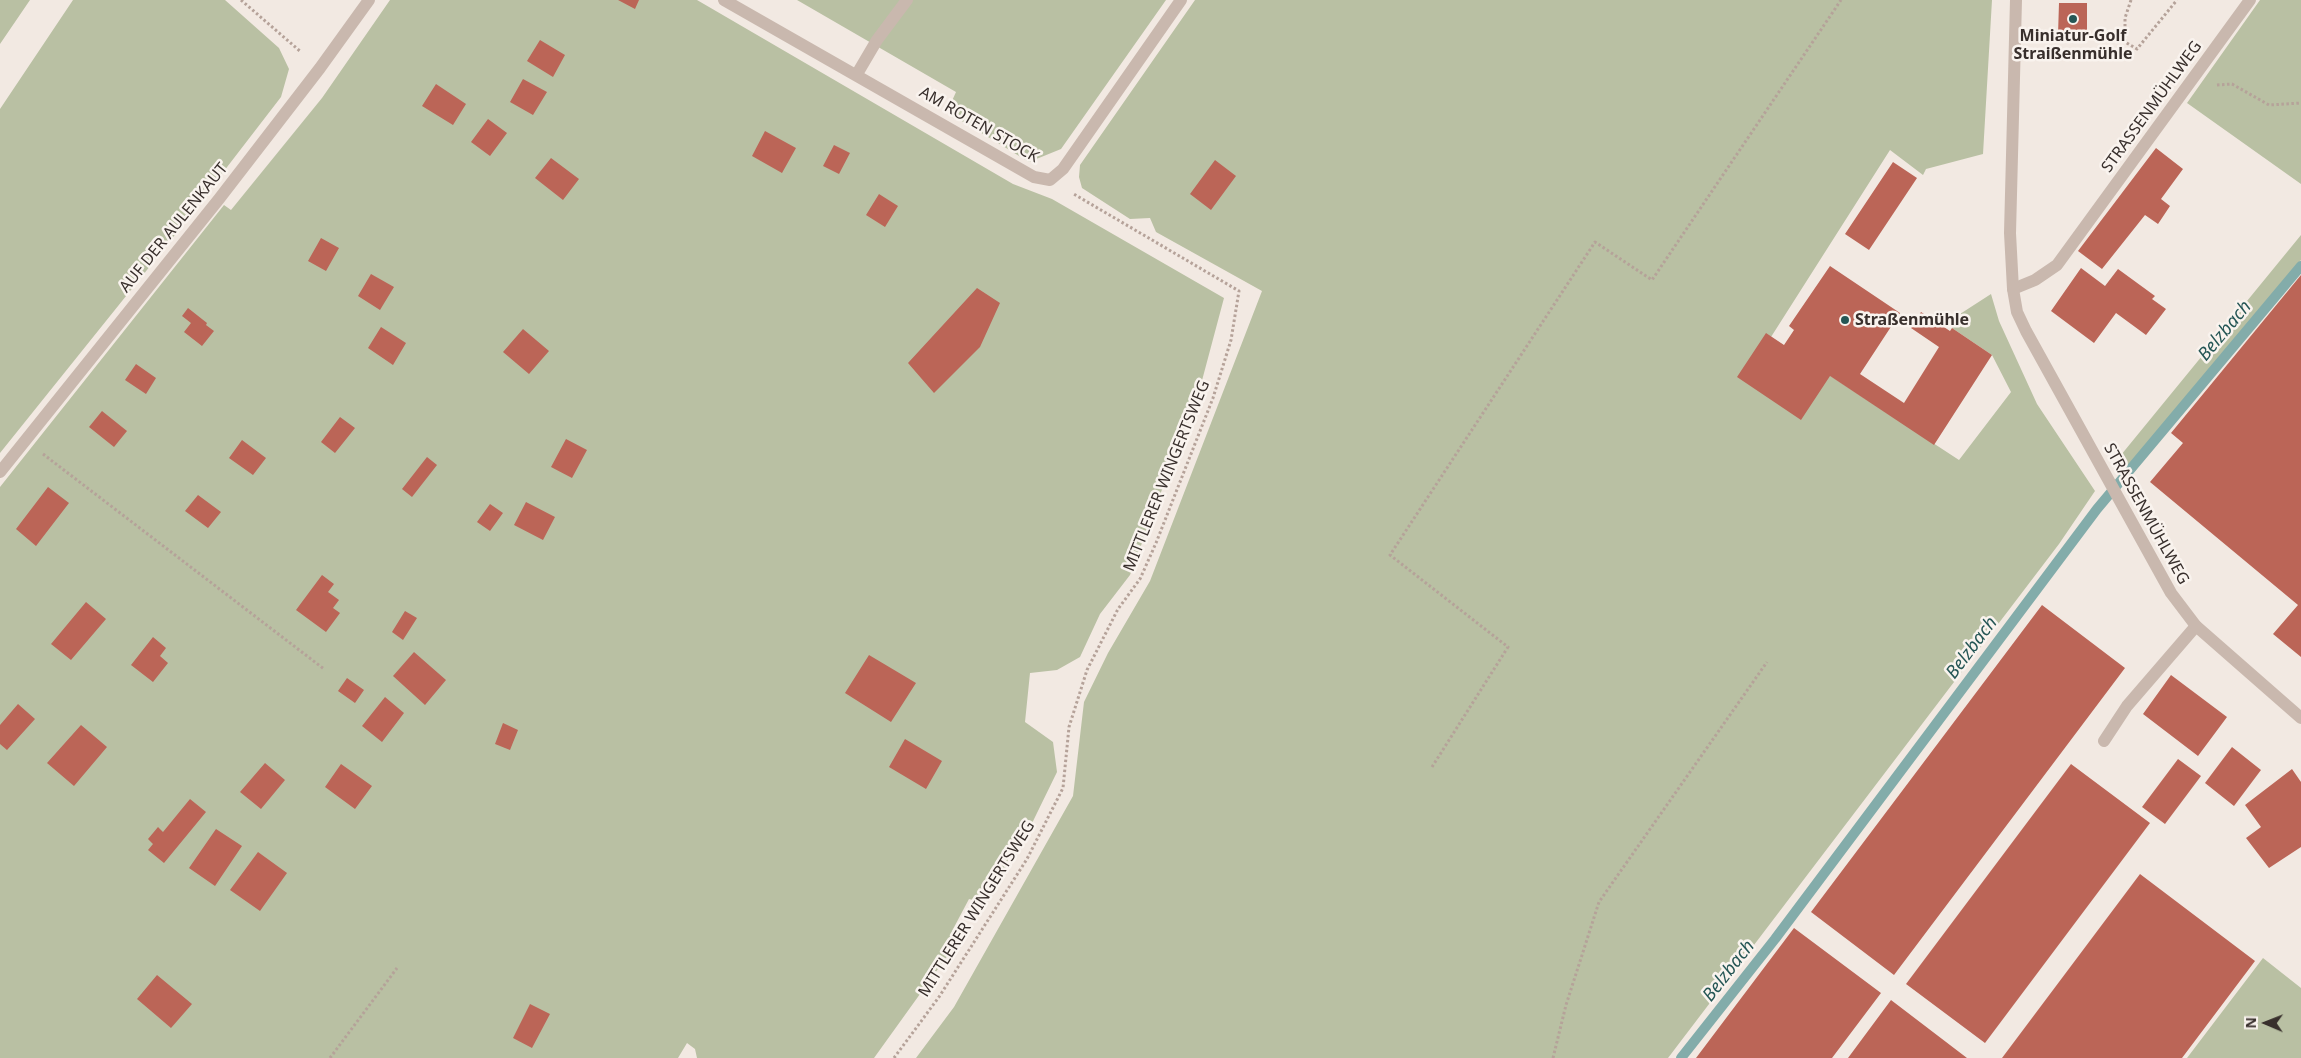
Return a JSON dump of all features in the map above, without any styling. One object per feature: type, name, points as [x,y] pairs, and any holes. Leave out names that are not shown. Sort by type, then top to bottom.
[{"type":"street","name":"AUF DER AULENKAUT","points":[[0,472],[219,199],[320,68],[369,0]]},
{"type":"street","name":"AM ROTEN STOCK","points":[[724,0],[857,74],[1034,177],[1050,180],[1063,169],[1181,0]]},
{"type":"street","points":[[857,74],[877,40],[907,0]]},
{"type":"street","name":"STRASSENMÜHLWEG","points":[[2016,0],[2010,233],[2013,289],[2017,312],[2171,593],[2196,626],[2301,718]]},
{"type":"street","name":"STRASSENMÜHLWEG","points":[[2013,289],[2035,280],[2057,264],[2250,0]]},
{"type":"street","points":[[2104,741],[2127,706],[2196,626]]},
{"type":"path","points":[[241,0],[320,68]]},
{"type":"path","points":[[1432,766],[1508,647],[1390,555],[1596,242],[1652,280],[1841,0]]},
{"type":"path","points":[[2131,0],[2125,18],[2125,42],[2137,49],[2177,0]]},
{"type":"path","points":[[2187,87],[2232,84],[2269,105],[2301,103]]},
{"type":"path","name":"MITTLERER WINGERTSWEG","points":[[894,1058],[939,997],[1027,859],[1063,788],[1070,727],[1087,670],[1118,609],[1140,579],[1156,543],[1223,372],[1239,291],[1050,180]]},
{"type":"path","points":[[25,440],[324,670]]},
{"type":"path","points":[[1553,1058],[1566,1005],[1600,902],[1767,662]]},
{"type":"path","points":[[330,1058],[397,968]]},
{"type":"green space","points":[[0,0],[30,0],[0,44]]},
{"type":"green space","points":[[73,0],[225,0],[279,48],[289,69],[281,97],[167,245],[0,453],[0,109]]},
{"type":"green space","points":[[390,0],[697,0],[1013,184],[1052,199],[1224,298],[1200,388],[1130,575],[1100,614],[1080,657],[1057,670],[1030,673],[1025,722],[1053,742],[1057,772],[1016,856],[985,903],[969,899],[952,931],[961,937],[874,1058],[697,1058],[695,1049],[687,1043],[678,1058],[0,1058],[0,487],[224,205],[231,210],[322,98]]},
{"type":"green space","points":[[797,0],[1166,0],[1061,149],[1029,162],[947,112],[956,92]]},
{"type":"green space","points":[[1195,0],[1992,0],[1983,154],[1926,169],[1923,175],[1890,150],[1771,337],[1959,460],[2011,392],[1992,355],[1952,328],[1960,314],[1991,294],[1999,321],[2037,404],[2095,491],[2059,544],[1668,1058],[916,1058],[954,1007],[1073,796],[1084,702],[1108,653],[1150,581],[1262,291],[1156,232],[1150,218],[1130,219],[1082,188],[1079,177],[1080,165]]},
{"type":"green space","points":[[2260,0],[2301,0],[2301,184],[2187,103]]},
{"type":"green space","points":[[2301,235],[2301,260],[2131,476],[2121,455]]},
{"type":"green space","points":[[2263,958],[2301,988],[2301,1058],[2187,1058]]},
{"type":"building","points":[[618,0],[639,0],[635,9]]},
{"type":"building","name":"Miniatur-Golf Straißenmühle","points":[[2059,3],[2087,3],[2087,35],[2058,35]]},
{"type":"building","points":[[540,40],[565,55],[553,77],[527,61]]},
{"type":"building","points":[[523,79],[547,92],[533,115],[510,102]]},
{"type":"building","points":[[436,84],[466,104],[453,125],[422,106]]},
{"type":"building","points":[[488,119],[507,133],[490,156],[471,142]]},
{"type":"building","points":[[765,131],[796,148],[782,173],[752,156]]},
{"type":"building","points":[[834,145],[850,153],[839,174],[823,166]]},
{"type":"building","points":[[2156,148],[2183,169],[2161,199],[2170,206],[2158,224],[2145,215],[2102,269],[2078,251]]},
{"type":"building","points":[[551,158],[579,179],[563,200],[535,178]]},
{"type":"building","points":[[1215,160],[1236,176],[1211,210],[1190,194]]},
{"type":"building","points":[[1893,162],[1917,178],[1869,250],[1845,234]]},
{"type":"building","points":[[879,194],[898,206],[885,227],[866,215]]},
{"type":"building","points":[[321,238],[339,248],[326,271],[308,261]]},
{"type":"building","points":[[1830,266],[1900,313],[1860,374],[1904,403],[1939,347],[1911,328],[1921,312],[1950,331],[1952,328],[1992,355],[1934,445],[1830,376],[1801,420],[1737,377],[1766,333],[1784,345],[1794,330],[1789,326]]},
{"type":"building","points":[[2081,268],[2105,286],[2118,269],[2155,296],[2152,299],[2166,309],[2146,335],[2116,313],[2094,343],[2051,311]]},
{"type":"building","points":[[371,274],[394,287],[380,310],[358,296]]},
{"type":"building","points":[[2301,275],[2301,657],[2273,634],[2298,605],[2150,482],[2183,443],[2171,433]]},
{"type":"building","points":[[977,288],[1000,303],[980,347],[934,393],[908,363]]},
{"type":"building","points":[[188,308],[214,331],[202,346],[184,332],[191,323],[182,316]]},
{"type":"building","points":[[381,327],[406,343],[393,365],[368,348]]},
{"type":"building","points":[[523,329],[549,351],[529,374],[503,352]]},
{"type":"building","points":[[136,364],[156,378],[146,394],[125,380]]},
{"type":"building","points":[[102,411],[127,431],[114,447],[89,427]]},
{"type":"building","points":[[340,417],[355,428],[335,453],[321,442]]},
{"type":"building","points":[[566,439],[587,450],[572,478],[551,467]]},
{"type":"building","points":[[242,440],[266,458],[253,475],[229,458]]},
{"type":"building","points":[[427,457],[437,465],[412,497],[402,489]]},
{"type":"building","points":[[48,487],[69,503],[36,546],[16,529]]},
{"type":"building","points":[[198,495],[221,512],[208,528],[185,511]]},
{"type":"building","points":[[526,502],[555,517],[543,540],[514,525]]},
{"type":"building","points":[[490,504],[503,513],[490,531],[477,522]]},
{"type":"building","points":[[322,575],[334,584],[328,592],[339,600],[333,608],[340,613],[326,632],[296,610]]},
{"type":"building","points":[[86,602],[106,619],[71,660],[51,644]]},
{"type":"building","points":[[2042,605],[2125,668],[1894,975],[1811,912]]},
{"type":"building","points":[[405,611],[417,618],[403,640],[392,632]]},
{"type":"building","points":[[153,637],[166,648],[160,656],[168,663],[153,682],[131,665]]},
{"type":"building","points":[[414,652],[446,680],[425,705],[393,676]]},
{"type":"building","points":[[869,655],[916,683],[891,722],[845,693]]},
{"type":"building","points":[[2171,675],[2227,717],[2198,756],[2143,714]]},
{"type":"building","points":[[347,678],[364,690],[355,703],[338,691]]},
{"type":"building","points":[[385,697],[404,713],[382,742],[362,726]]},
{"type":"building","points":[[18,704],[35,719],[7,750],[0,744],[0,725]]},
{"type":"building","points":[[503,723],[518,730],[510,750],[495,744]]},
{"type":"building","points":[[81,725],[107,747],[74,786],[47,763]]},
{"type":"building","points":[[905,739],[942,761],[926,789],[889,767]]},
{"type":"building","points":[[2232,747],[2261,770],[2234,806],[2205,783]]},
{"type":"building","points":[[2178,759],[2201,776],[2165,824],[2142,807]]},
{"type":"building","points":[[265,763],[285,780],[261,809],[240,792]]},
{"type":"building","points":[[341,764],[372,786],[355,809],[325,787]]},
{"type":"building","points":[[2071,764],[2150,823],[1985,1043],[1906,984]]},
{"type":"building","points":[[2292,769],[2301,782],[2301,847],[2269,868],[2246,838],[2261,827],[2245,805]]},
{"type":"building","points":[[190,799],[206,812],[164,863],[148,850],[153,844],[148,839],[158,827],[163,832]]},
{"type":"building","points":[[216,829],[242,846],[215,886],[189,868]]},
{"type":"building","points":[[258,852],[287,873],[260,911],[230,890]]},
{"type":"building","points":[[2140,874],[2255,961],[2182,1058],[2002,1058]]},
{"type":"building","points":[[1794,928],[1881,993],[1832,1058],[1696,1058]]},
{"type":"building","points":[[157,975],[192,1004],[171,1028],[137,999]]},
{"type":"building","points":[[1891,1000],[1967,1058],[1848,1058]]},
{"type":"building","points":[[530,1004],[550,1014],[532,1048],[513,1038]]},
{"type":"waterway","name":"Belzbach","points":[[1681,1058],[1775,939],[2097,509],[2301,266]]},
{"type":"place","name":"Miniatur-Golf Straißenmühle","points":[[2073,19]]},
{"type":"place","name":"Straßenmühle","points":[[1845,320]]}]
